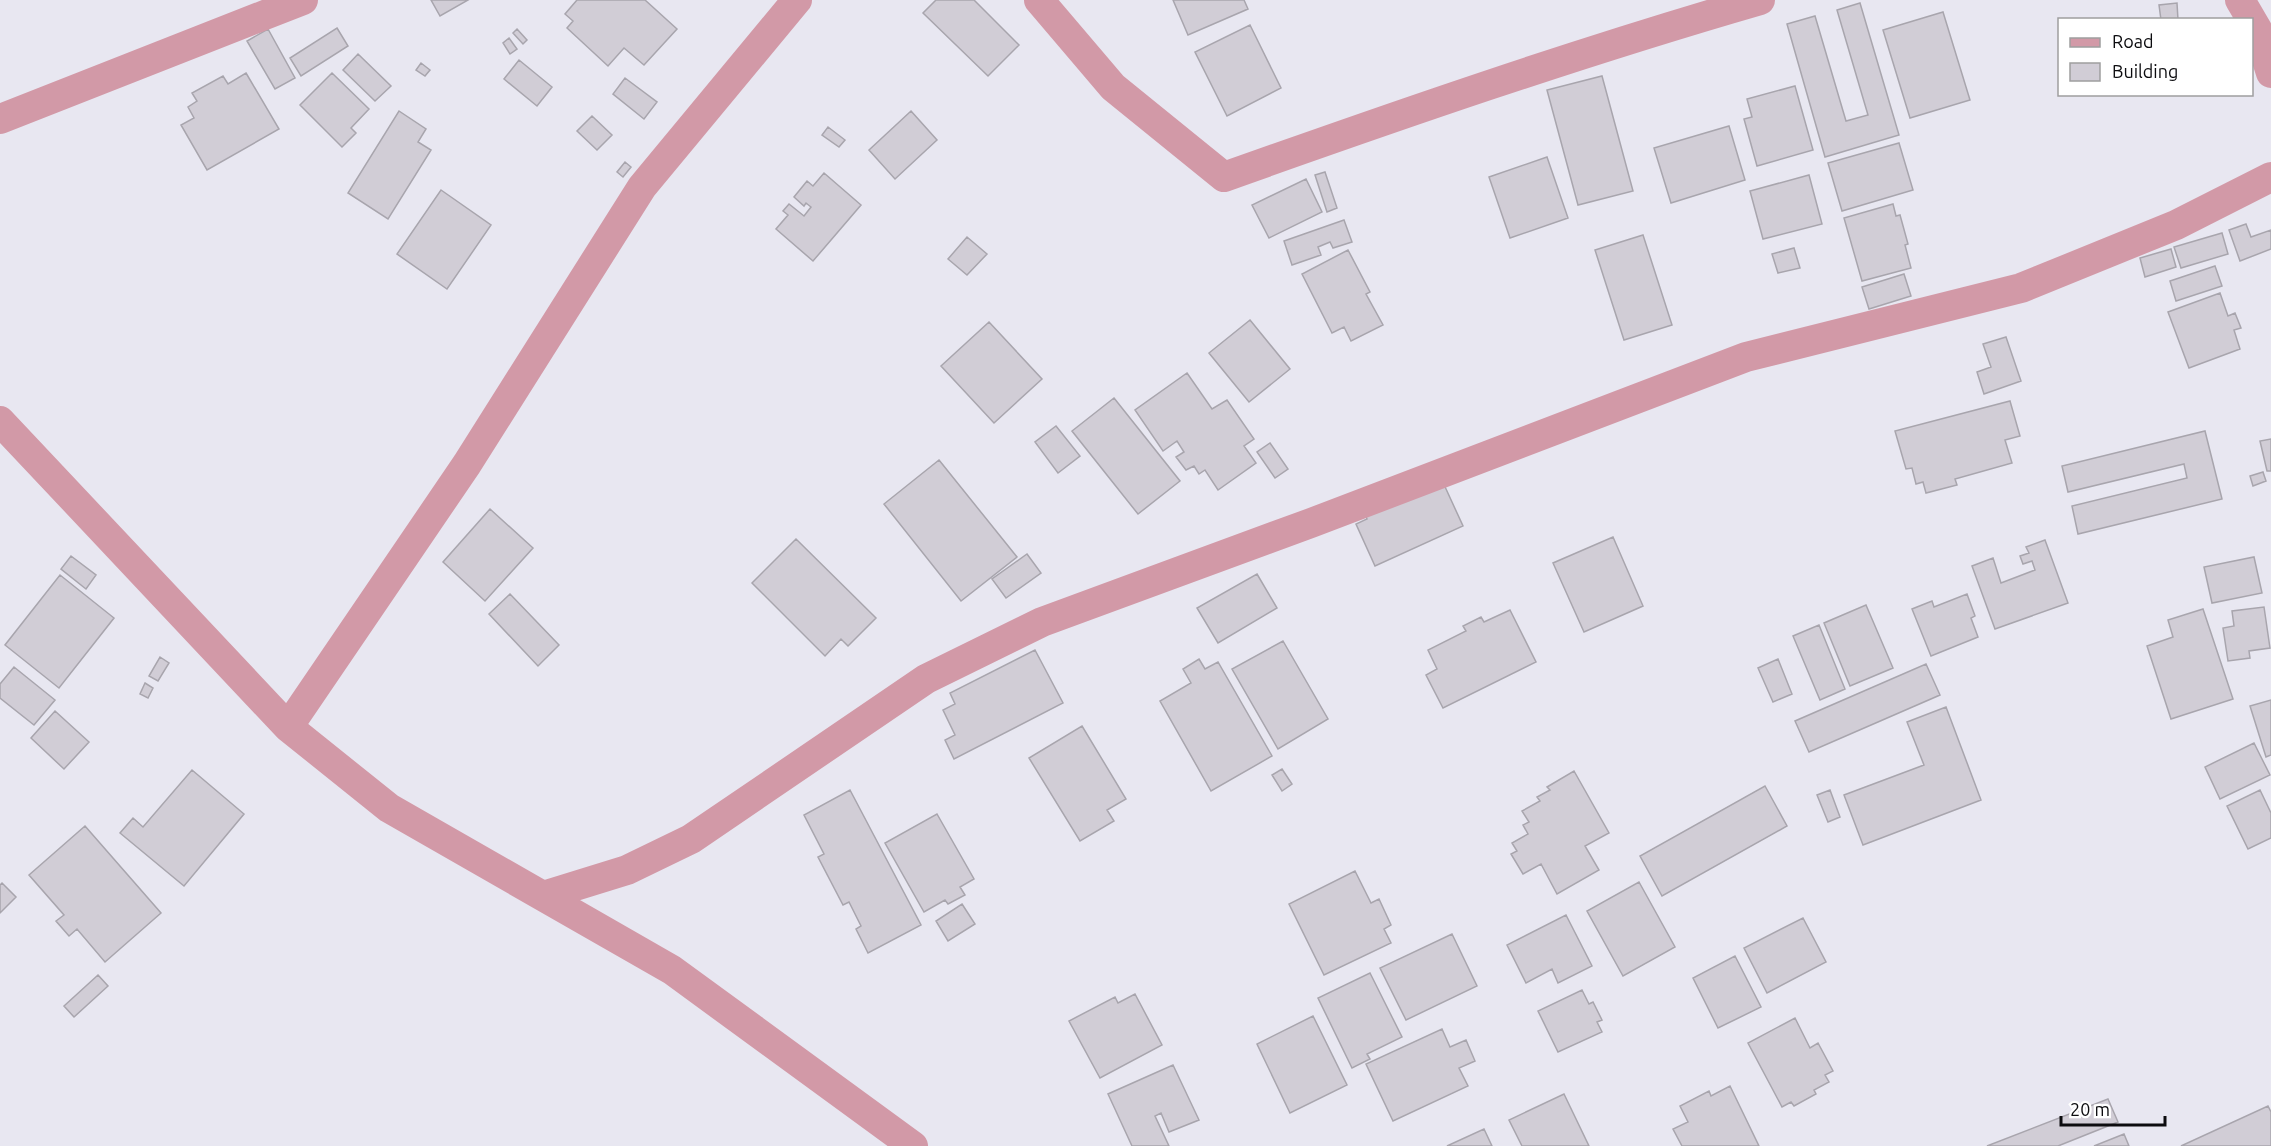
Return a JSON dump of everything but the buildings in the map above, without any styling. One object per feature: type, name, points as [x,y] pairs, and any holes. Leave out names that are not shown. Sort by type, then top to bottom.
[{"type":"street","points":[[0,119],[303,0]]},
{"type":"street","points":[[288,727],[467,464],[642,188],[797,0]]},
{"type":"street","points":[[1039,0],[1113,87],[1224,177],[1648,34],[1760,0]]},
{"type":"street","points":[[2240,0],[2251,18]]},
{"type":"street","points":[[2253,22],[2271,73]]},
{"type":"street","points":[[543,896],[627,870],[691,839],[926,679],[1042,622],[1311,523],[1746,357],[2021,288],[2176,225],[2271,177]]},
{"type":"street","points":[[0,421],[288,727],[388,808],[672,970],[913,1146]]}]
